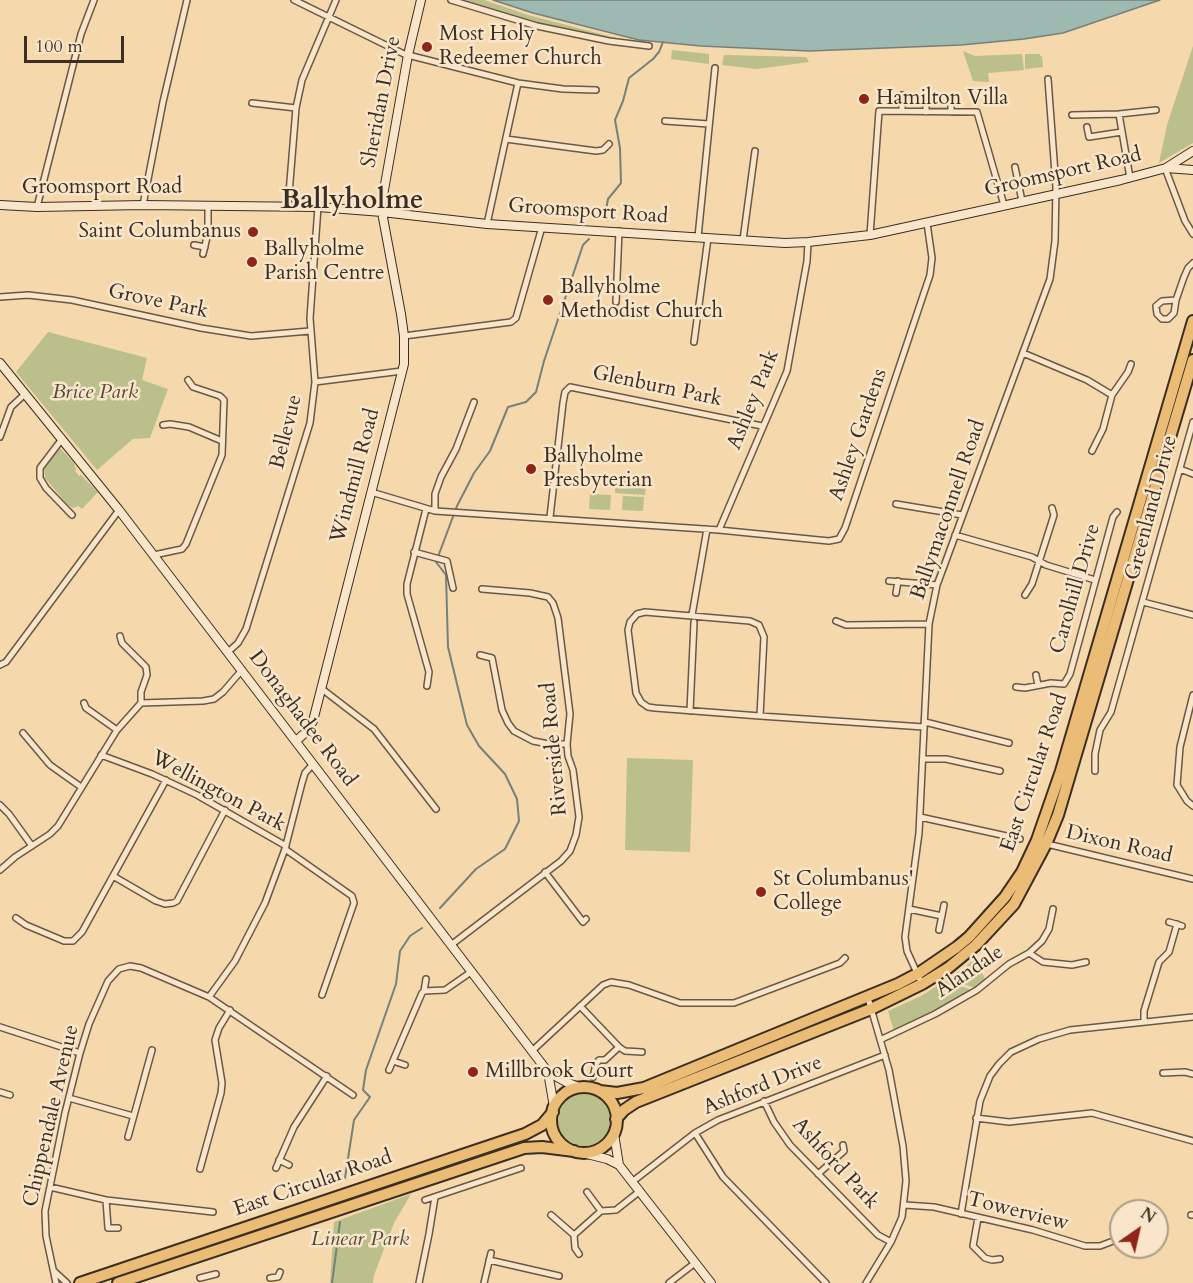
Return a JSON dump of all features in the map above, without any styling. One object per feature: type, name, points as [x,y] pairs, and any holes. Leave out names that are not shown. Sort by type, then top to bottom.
[{"type":"highway","name":"East Circular Road","points":[[1042,842],[1193,321]]},
{"type":"highway","name":"East Circular Road","points":[[616,1119],[636,1102],[920,979],[957,947],[1005,897],[1042,842],[1067,786],[1193,360]]},
{"type":"highway","name":"East Circular Road","points":[[600,1091],[617,1093],[644,1088],[869,1003]]},
{"type":"highway","points":[[581,1088],[600,1091],[612,1103],[616,1111],[616,1119],[614,1134],[601,1148],[578,1152],[558,1140],[552,1122],[554,1110],[565,1094],[581,1088]]},
{"type":"highway","name":"East Circular Road","points":[[80,1283],[525,1134],[542,1125],[554,1110]]},
{"type":"highway","name":"East Circular Road","points":[[118,1283],[524,1148],[542,1147],[578,1152]]},
{"type":"main road","name":"Sheridan Drive","points":[[382,212],[408,55],[421,0]]},
{"type":"main road","points":[[1165,168],[1193,151]]},
{"type":"main road","name":"Groomsport Road","points":[[0,205],[318,207],[487,224],[808,242],[870,235],[1130,178],[1165,168]]},
{"type":"main road","points":[[1165,168],[1193,170]]},
{"type":"main road","name":"Windmill Road","points":[[296,741],[313,721],[322,689],[405,352],[382,212]]},
{"type":"main road","name":"Donaghadee Road","points":[[0,363],[154,555],[548,1072],[581,1088]]},
{"type":"main road","points":[[548,1072],[554,1110]]},
{"type":"main road","points":[[614,1134],[620,1165],[711,1283]]},
{"type":"main road","points":[[578,1152],[607,1159],[620,1165]]},
{"type":"street","points":[[37,207],[81,34],[94,0]]},
{"type":"street","points":[[143,206],[188,0]]},
{"type":"street","points":[[294,0],[408,55],[518,83],[563,89],[596,90]]},
{"type":"street","points":[[288,206],[296,108],[302,80],[336,0]]},
{"type":"street","points":[[451,0],[537,26],[609,41],[649,46]]},
{"type":"street","points":[[698,237],[715,68]]},
{"type":"street","name":"Ballymaconnell Road","points":[[920,979],[907,951],[905,937],[920,817],[929,624],[937,585],[1050,279],[1055,241],[1055,194],[1048,80]]},
{"type":"street","points":[[487,224],[518,83]]},
{"type":"street","points":[[902,95],[902,111]]},
{"type":"street","points":[[926,96],[926,112]]},
{"type":"street","points":[[951,98],[951,112]]},
{"type":"street","points":[[252,103],[296,108]]},
{"type":"street","points":[[1072,115],[1119,117],[1156,110]]},
{"type":"street","points":[[870,235],[879,111],[977,112],[1004,205]]},
{"type":"street","points":[[1119,117],[1130,178]]},
{"type":"street","points":[[665,121],[709,124]]},
{"type":"street","points":[[1087,127],[1089,137],[1122,132]]},
{"type":"street","points":[[506,139],[596,151],[603,150],[609,144]]},
{"type":"street","points":[[743,240],[755,151]]},
{"type":"street","points":[[1015,167],[1022,201]]},
{"type":"street","points":[[1165,168],[1185,221],[1193,234]]},
{"type":"street","points":[[203,254],[208,233],[208,206]]},
{"type":"street","name":"Bellevue","points":[[228,652],[238,643],[246,629],[310,423],[315,382],[315,362],[310,331],[318,207]]},
{"type":"street","name":"Ashley Gardens","points":[[719,530],[829,541],[839,539],[845,528],[930,275],[932,258],[927,223]]},
{"type":"street","points":[[404,336],[511,322],[516,318],[542,227]]},
{"type":"street","points":[[616,302],[619,231]]},
{"type":"street","points":[[693,342],[698,325],[708,238]]},
{"type":"street","name":"Ashley Park","points":[[719,530],[787,371],[807,261],[808,242]]},
{"type":"street","points":[[194,245],[204,247]]},
{"type":"street","points":[[1176,300],[1188,268],[1193,263]]},
{"type":"street","name":"Grove Park","points":[[0,297],[27,295],[72,300],[201,328],[251,336],[264,337],[310,331]]},
{"type":"street","points":[[1023,353],[1087,380],[1112,395]]},
{"type":"street","points":[[1092,451],[1099,438],[1112,395],[1132,373],[1131,364]]},
{"type":"street","points":[[315,382],[402,370]]},
{"type":"street","points":[[154,555],[182,549],[186,544],[222,455],[224,400],[220,396],[192,387],[188,380]]},
{"type":"street","name":"Glenburn Park","points":[[549,518],[562,403],[565,392],[570,387],[762,426]]},
{"type":"street","points":[[0,437],[11,406],[25,394]]},
{"type":"street","points":[[435,511],[435,494],[441,477],[456,449],[474,402]]},
{"type":"street","name":"Greenland Drive","points":[[1103,764],[1095,767],[1100,730],[1112,712],[1193,422]]},
{"type":"street","points":[[163,425],[189,428],[222,441]]},
{"type":"street","points":[[1099,438],[1105,443]]},
{"type":"street","points":[[62,439],[40,468],[40,478],[46,488],[72,515]]},
{"type":"street","points":[[1180,469],[1193,474]]},
{"type":"street","points":[[371,492],[435,511],[719,530]]},
{"type":"street","points":[[896,504],[963,515]]},
{"type":"street","points":[[1024,595],[1032,584],[1054,515],[1052,508]]},
{"type":"street","points":[[426,509],[406,584],[429,672],[427,686]]},
{"type":"street","points":[[0,665],[6,662],[119,510]]},
{"type":"street","name":"Carolhill Drive","points":[[1016,687],[1064,684],[1070,674],[1113,517],[1117,512]]},
{"type":"street","points":[[692,615],[707,529]]},
{"type":"street","points":[[955,535],[1032,556],[1046,565],[1095,580]]},
{"type":"street","points":[[414,552],[447,561],[453,588]]},
{"type":"street","points":[[890,581],[937,585]]},
{"type":"street","points":[[896,593],[898,581]]},
{"type":"street","name":"Riverside Road","points":[[451,945],[570,851],[579,817],[573,770],[568,756],[570,714],[558,618],[553,603],[548,597],[530,593],[482,589]]},
{"type":"street","name":"Greenland Drive","points":[[1143,602],[1193,615]]},
{"type":"street","points":[[760,716],[763,631],[759,625],[750,621],[645,612],[637,615],[630,622],[628,630],[636,693],[641,702],[648,707],[760,716],[924,725],[1009,743]]},
{"type":"street","points":[[836,621],[846,625],[929,624]]},
{"type":"street","points":[[690,711],[694,622]]},
{"type":"street","points":[[0,870],[58,826],[117,730],[141,703],[141,692],[147,675],[146,667],[122,643],[120,636]]},
{"type":"street","points":[[480,655],[492,658],[502,710],[514,731],[533,741],[567,744]]},
{"type":"street","points":[[141,703],[214,699],[242,670]]},
{"type":"street","name":"Carolhill Drive","points":[[1036,675],[1038,686]]},
{"type":"street","points":[[322,689],[374,729],[436,809]]},
{"type":"street","points":[[1193,695],[1180,747],[1176,785],[1193,806]]},
{"type":"street","points":[[84,703],[86,708],[117,730]]},
{"type":"street","points":[[23,733],[50,765],[81,787]]},
{"type":"street","name":"Wellington Park","points":[[101,755],[166,780],[225,810],[285,848],[352,896],[354,903],[322,995]]},
{"type":"street","points":[[923,759],[946,759],[1000,771]]},
{"type":"street","points":[[209,997],[235,961],[265,903],[285,848],[305,773],[313,764]]},
{"type":"street","points":[[16,918],[26,926],[64,941],[73,941],[82,932],[166,780]]},
{"type":"street","points":[[0,805],[33,846]]},
{"type":"street","points":[[114,876],[156,901],[165,904],[177,901],[225,810]]},
{"type":"street","points":[[920,817],[1020,839]]},
{"type":"street","name":"Dixon Road","points":[[1042,842],[1193,879]]},
{"type":"street","points":[[545,872],[583,922],[586,919]]},
{"type":"street","points":[[939,930],[944,905]]},
{"type":"street","points":[[909,909],[942,916]]},
{"type":"street","name":"Alandale","points":[[882,1039],[935,1014],[977,990],[1009,964],[1029,953],[1049,929],[1053,909]]},
{"type":"street","points":[[1144,1021],[1144,1011],[1159,962],[1169,952],[1179,925],[1169,922]]},
{"type":"street","points":[[1029,953],[1043,962],[1072,965],[1086,962]]},
{"type":"street","points":[[532,1051],[603,985],[619,982],[680,1003],[734,1004],[840,963],[845,958]]},
{"type":"street","name":"Chippendale Avenue","points":[[56,1283],[46,1236],[45,1211],[80,1053],[89,1024],[108,981],[119,969],[130,966],[141,968],[209,997],[353,1095]]},
{"type":"street","points":[[424,991],[445,990],[471,972]]},
{"type":"street","points":[[389,1070],[424,991],[426,979]]},
{"type":"street","points":[[866,1283],[891,1242],[902,1217],[906,1180],[903,1146],[882,1039],[869,1003]]},
{"type":"street","points":[[580,1006],[619,1047],[625,1051],[642,1052]]},
{"type":"street","points":[[200,1169],[221,1093],[220,1067],[214,1040],[230,1010]]},
{"type":"street","points":[[961,1214],[976,1118],[984,1089],[990,1076],[1011,1052],[1039,1039],[1070,1030],[1193,1017]]},
{"type":"street","points":[[0,1027],[80,1053]]},
{"type":"street","points":[[593,1077],[597,1058],[605,1060],[619,1047]]},
{"type":"street","points":[[128,1137],[152,1050]]},
{"type":"street","name":"Ashford Drive","points":[[632,1182],[695,1133],[718,1120],[885,1055]]},
{"type":"street","points":[[393,1060],[405,1065]]},
{"type":"street","points":[[1163,1073],[1193,1074]]},
{"type":"street","points":[[276,1168],[294,1127],[327,1076]]},
{"type":"street","points":[[0,1092],[10,1095]]},
{"type":"street","points":[[69,1098],[133,1116]]},
{"type":"street","name":"Ashford Park","points":[[764,1101],[774,1122],[790,1145],[879,1235],[891,1242]]},
{"type":"street","points":[[976,1118],[1009,1122],[1092,1113],[1193,1141]]},
{"type":"street","points":[[695,1133],[723,1177],[826,1283]]},
{"type":"street","points":[[819,1174],[844,1151],[843,1145]]},
{"type":"street","points":[[279,1160],[289,1165]]},
{"type":"street","points":[[425,1200],[522,1168]]},
{"type":"street","points":[[50,1188],[106,1200],[213,1212]]},
{"type":"street","points":[[574,1235],[601,1211],[616,1210],[639,1191]]},
{"type":"street","points":[[587,1192],[601,1211]]},
{"type":"street","points":[[419,1283],[435,1197]]},
{"type":"street","points":[[106,1200],[108,1228],[118,1228]]},
{"type":"street","name":"Towerview","points":[[905,1205],[934,1207],[1033,1230],[1085,1246],[1101,1246],[1109,1243]]},
{"type":"street","points":[[551,1215],[574,1235],[575,1248],[579,1254]]},
{"type":"street","points":[[978,1218],[973,1246],[985,1258],[1000,1259]]},
{"type":"street","points":[[484,1283],[491,1253]]},
{"type":"street","points":[[489,1260],[560,1276]]},
{"type":"street","points":[[669,1283],[695,1263]]},
{"type":"street","points":[[54,1271],[67,1283]]},
{"type":"street","points":[[200,1278],[216,1274]]},
{"type":"street","points":[[208,1276],[210,1283]]},
{"type":"street","points":[[270,1278],[278,1278]]},
{"type":"green space","points":[[465,0],[484,0],[528,15],[620,39],[534,23]]},
{"type":"green space","points":[[1193,46],[1193,143],[1159,163],[1167,125]]},
{"type":"green space","points":[[672,50],[709,54],[709,64],[671,59]]},
{"type":"green space","points":[[963,51],[975,56],[1022,54],[1024,70],[988,73],[989,82],[973,81]]},
{"type":"green space","points":[[1025,54],[1039,54],[1042,57],[1043,67],[1025,69]]},
{"type":"green space","points":[[724,55],[806,57],[809,62],[757,69],[722,65]]},
{"type":"green space","name":"Brice Park","points":[[48,332],[147,358],[142,380],[168,389],[150,438],[133,439],[97,470],[16,372]]},
{"type":"green space","points":[[60,448],[74,463],[75,471],[79,476],[81,475],[98,492],[82,509],[68,505],[45,478],[44,466]]},
{"type":"green space","points":[[616,478],[646,480],[645,495],[615,493]]},
{"type":"green space","points":[[590,494],[611,495],[610,510],[589,509]]},
{"type":"green space","points":[[623,496],[644,497],[643,511],[622,510]]},
{"type":"green space","points":[[627,758],[693,760],[690,852],[625,850]]},
{"type":"green space","points":[[975,959],[986,981],[975,988],[949,979]]},
{"type":"green space","points":[[945,981],[972,990],[894,1031],[888,1011],[921,996]]},
{"type":"green space","points":[[579,1094],[589,1094],[603,1101],[610,1120],[603,1139],[589,1146],[579,1146],[569,1142],[562,1135],[558,1125],[558,1115],[562,1105],[569,1098]]},
{"type":"green space","name":"Linear Park","points":[[411,1194],[394,1223],[373,1283],[330,1283],[334,1222]]},
{"type":"water","points":[[493,0],[1160,0],[1063,33],[1024,39],[961,45],[810,51],[701,46],[639,40],[533,13]]},
{"type":"waterway","points":[[608,220],[605,215],[608,199],[621,183],[620,148],[615,120],[629,78],[653,59],[663,42]]},
{"type":"waterway","points":[[440,908],[476,869],[505,849],[519,821],[517,799],[505,774],[479,746],[467,725],[448,647],[446,575],[436,562],[457,506],[474,473],[490,451],[508,407],[526,402],[536,392],[544,361],[583,245],[589,239]]},
{"type":"waterway","points":[[345,1178],[354,1120],[370,1097],[363,1090],[366,1070],[396,984],[400,951],[410,936],[422,928]]},
{"type":"waterway","points":[[332,1283],[340,1222]]},
{"type":"place","name":"Most Holy Redeemer Church","points":[[427,47]]},
{"type":"place","name":"Hamilton Villa","points":[[864,99]]},
{"type":"place","name":"Saint Columbanus","points":[[253,232]]},
{"type":"place","name":"Ballyholme Parish Centre","points":[[252,262]]},
{"type":"place","name":"Ballyholme Methodist Church","points":[[548,300]]},
{"type":"place","name":"Ballyholme Presbyterian","points":[[531,469]]},
{"type":"place","name":"St Columbanus' College","points":[[761,892]]},
{"type":"place","name":"Millbrook Court","points":[[473,1072]]},
{"type":"district","name":"Ballyholme","points":[[352,202]]}]
